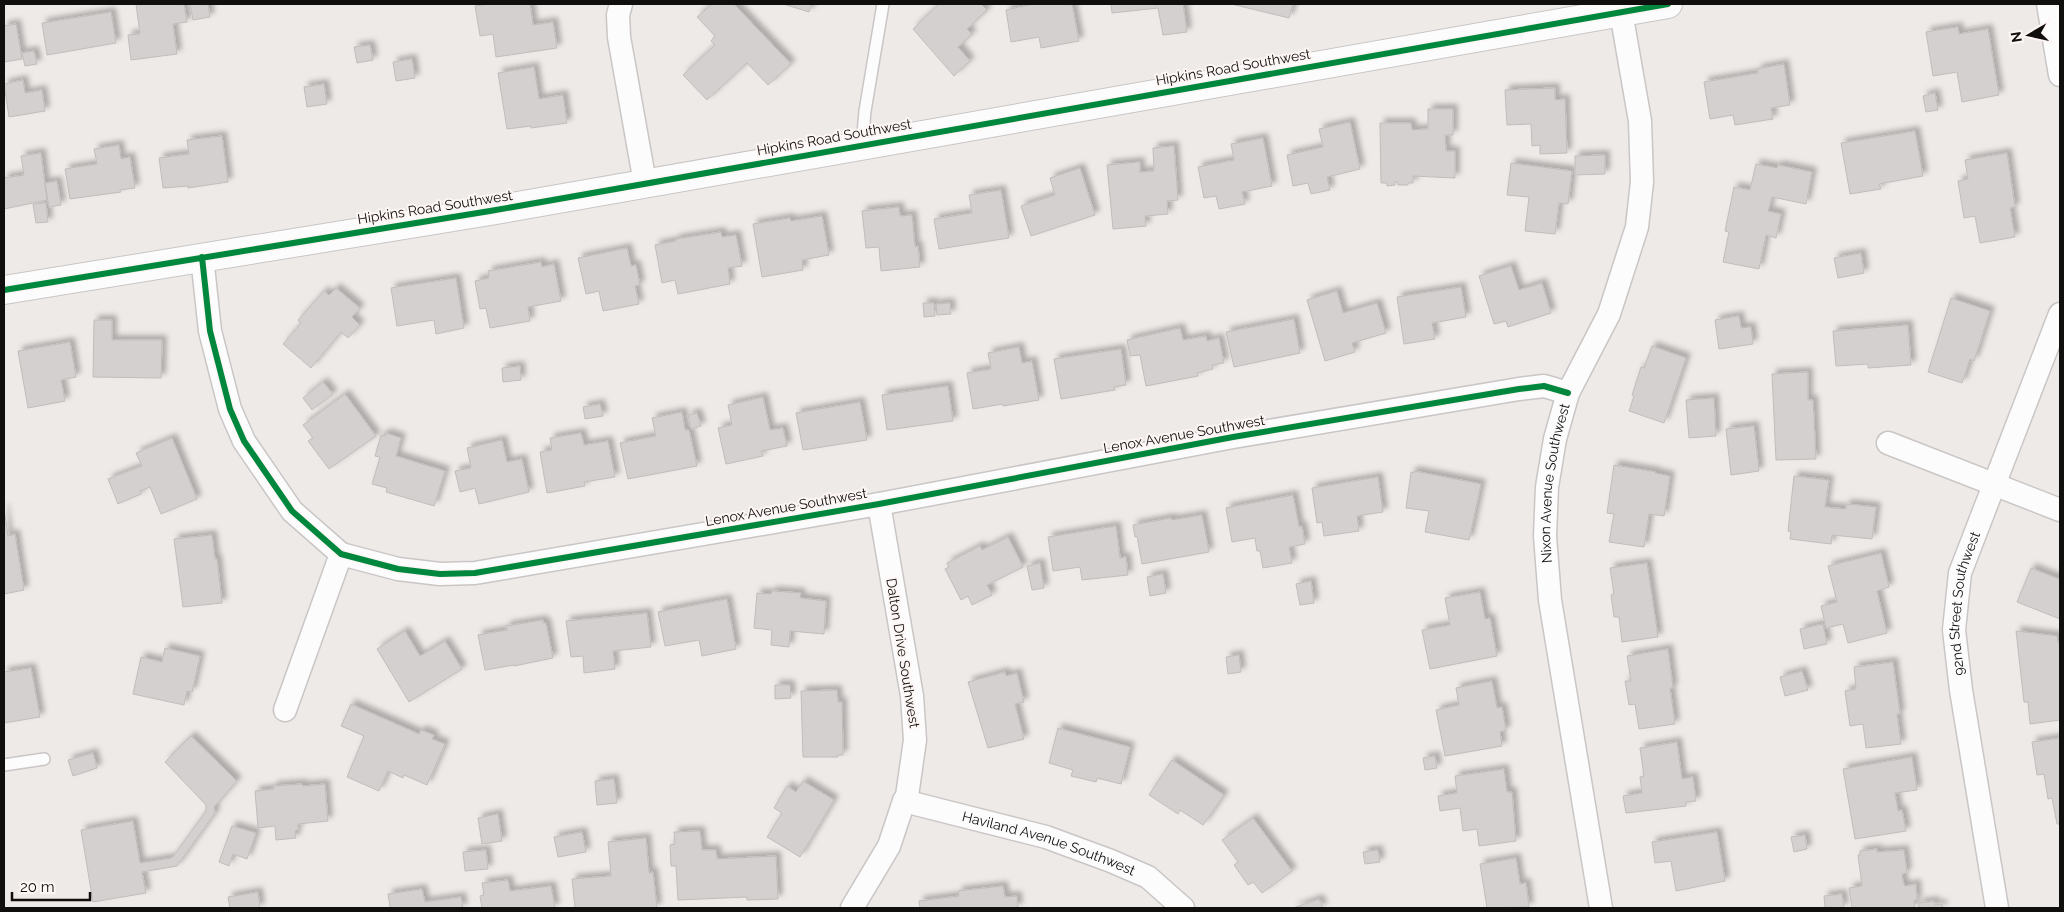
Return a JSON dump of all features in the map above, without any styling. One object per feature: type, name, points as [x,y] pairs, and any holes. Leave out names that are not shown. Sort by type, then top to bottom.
[{"type":"street","points":[[621,4],[618,15],[619,37],[645,183]]},
{"type":"street","name":"Hipkins Road Southwest","points":[[4,290],[645,183],[1668,4]]},
{"type":"street","points":[[2048,4],[2060,75]]},
{"type":"street","name":"Nixon Avenue Southwest","points":[[1601,908],[1550,600],[1545,536],[1547,487],[1555,439],[1568,394],[1609,314],[1638,227],[1642,182],[1640,121],[1621,12]]},
{"type":"street","name":"Lenox Avenue Southwest","points":[[202,257],[210,331],[230,409],[244,441],[262,470],[292,511],[341,554],[398,569],[440,574],[475,573],[878,504],[1233,437],[1519,388],[1544,386],[1568,394]]},
{"type":"street","name":"92nd Street Southwest","points":[[1997,908],[1961,690],[1954,630],[1960,573],[2060,314]]},
{"type":"street","points":[[1888,443],[2060,510]]},
{"type":"street","name":"Dalton Drive Southwest","points":[[852,908],[889,846],[907,796],[915,740],[912,696],[878,504]]},
{"type":"street","points":[[285,710],[341,554]]},
{"type":"street","name":"Haviland Avenue Southwest","points":[[904,801],[1046,837],[1110,861],[1148,877],[1183,908]]},
{"type":"lane","points":[[862,145],[865,111],[883,4]]},
{"type":"lane","points":[[4,765],[44,759]]},
{"type":"building","points":[[136,4],[184,4],[187,22],[173,24],[177,54],[131,60],[128,35],[140,34]]},
{"type":"building","points":[[190,4],[208,4],[210,17],[193,20]]},
{"type":"building","points":[[488,4],[530,4],[533,25],[553,22],[557,48],[496,57],[493,34],[480,36],[475,6]]},
{"type":"building","points":[[712,4],[734,4],[791,64],[768,85],[747,63],[707,100],[683,75],[715,45],[711,41],[715,36],[697,17]]},
{"type":"building","points":[[783,4],[812,4],[809,12]]},
{"type":"building","points":[[939,4],[981,4],[987,10],[967,29],[972,34],[958,47],[970,61],[954,76],[913,29]]},
{"type":"building","points":[[1033,4],[1072,4],[1079,41],[1041,48],[1039,37],[1011,42],[1006,10]]},
{"type":"building","points":[[1111,4],[1183,4],[1187,32],[1163,35],[1158,8],[1112,13]]},
{"type":"building","points":[[1231,4],[1293,4],[1289,18]]},
{"type":"building","points":[[111,12],[116,43],[47,55],[42,23]]},
{"type":"building","points":[[16,24],[22,59],[4,62],[4,26]]},
{"type":"building","points":[[1958,27],[1959,34],[1988,29],[1999,95],[1962,102],[1957,72],[1933,76],[1926,32]]},
{"type":"building","points":[[370,45],[373,60],[357,63],[354,47]]},
{"type":"building","points":[[34,51],[37,64],[25,66],[22,53]]},
{"type":"building","points":[[412,59],[415,78],[396,81],[393,62]]},
{"type":"building","points":[[1784,64],[1790,105],[1771,108],[1773,119],[1735,125],[1733,115],[1710,119],[1704,82],[1758,73],[1757,69]]},
{"type":"building","points":[[534,67],[539,99],[563,95],[567,123],[507,129],[498,73]]},
{"type":"building","points":[[23,80],[25,93],[42,90],[45,111],[9,117],[4,84]]},
{"type":"building","points":[[324,84],[327,104],[307,107],[304,87]]},
{"type":"building","points":[[1555,88],[1555,100],[1565,99],[1567,153],[1540,154],[1540,145],[1532,146],[1531,124],[1507,125],[1505,90]]},
{"type":"building","points":[[1935,93],[1938,110],[1926,112],[1923,96]]},
{"type":"building","points":[[1428,109],[1453,109],[1453,135],[1445,135],[1446,151],[1455,151],[1455,178],[1413,176],[1413,183],[1408,183],[1408,185],[1398,185],[1398,182],[1395,182],[1395,185],[1387,186],[1387,183],[1381,183],[1380,123],[1411,123],[1412,130],[1428,129]]},
{"type":"building","points":[[1350,122],[1360,169],[1327,177],[1330,190],[1311,194],[1308,183],[1293,186],[1287,155],[1323,147],[1319,129]]},
{"type":"building","points":[[1915,131],[1923,176],[1879,184],[1881,189],[1850,194],[1841,143]]},
{"type":"building","points":[[222,136],[228,182],[188,188],[188,186],[163,188],[159,158],[189,154],[187,140]]},
{"type":"building","points":[[1263,138],[1272,186],[1242,192],[1245,204],[1219,209],[1216,196],[1204,198],[1198,167],[1234,160],[1231,144]]},
{"type":"building","points":[[119,145],[121,159],[130,157],[135,188],[120,190],[121,192],[70,199],[65,169],[97,164],[94,149]]},
{"type":"building","points":[[1174,146],[1178,200],[1167,201],[1168,214],[1145,216],[1146,226],[1113,229],[1107,165],[1140,162],[1140,172],[1154,171],[1153,148]]},
{"type":"building","points":[[41,153],[47,200],[4,209],[4,178],[24,175],[21,156]]},
{"type":"building","points":[[2007,153],[2015,207],[2010,208],[2015,237],[1980,243],[1975,216],[1964,218],[1958,181],[1968,179],[1965,160]]},
{"type":"building","points":[[1605,155],[1605,174],[1575,175],[1575,156]]},
{"type":"building","points":[[1511,163],[1572,171],[1568,204],[1559,203],[1555,234],[1525,231],[1529,197],[1507,195]]},
{"type":"building","points":[[1756,164],[1777,168],[1778,165],[1812,172],[1806,204],[1772,197],[1768,211],[1781,214],[1776,238],[1766,235],[1759,269],[1723,262],[1729,232],[1725,231],[1734,187],[1750,190]]},
{"type":"building","points":[[1080,168],[1095,215],[1031,236],[1021,206],[1055,195],[1050,178]]},
{"type":"building","points":[[57,181],[61,205],[49,207],[45,183]]},
{"type":"building","points":[[1001,190],[1009,238],[939,249],[934,219],[972,213],[969,195]]},
{"type":"building","points":[[46,203],[48,222],[36,223],[33,204]]},
{"type":"building","points":[[899,207],[900,216],[912,215],[915,247],[918,246],[920,267],[881,271],[879,247],[866,248],[862,211]]},
{"type":"building","points":[[822,216],[829,255],[802,260],[803,270],[762,277],[753,224],[790,218],[791,221]]},
{"type":"building","points":[[721,232],[722,237],[736,235],[742,266],[728,268],[730,284],[678,294],[675,280],[662,283],[655,245],[676,241],[676,239]]},
{"type":"building","points":[[627,248],[631,266],[636,265],[640,285],[635,286],[639,304],[603,311],[599,291],[586,294],[578,258]]},
{"type":"building","points":[[1861,253],[1864,273],[1838,278],[1834,258]]},
{"type":"building","points":[[541,262],[542,267],[554,264],[561,301],[528,307],[530,321],[490,328],[486,308],[480,309],[475,281],[489,278],[488,271]]},
{"type":"building","points":[[1511,266],[1519,290],[1542,283],[1551,313],[1508,327],[1506,321],[1494,324],[1479,276]]},
{"type":"building","points":[[456,278],[464,328],[436,334],[434,320],[397,326],[391,288]]},
{"type":"building","points":[[1461,287],[1466,317],[1432,323],[1435,339],[1404,344],[1397,297]]},
{"type":"building","points":[[336,288],[360,308],[352,317],[360,325],[348,338],[341,332],[311,368],[283,344],[301,323],[298,320],[324,291],[329,295]]},
{"type":"building","points":[[1337,291],[1343,313],[1377,303],[1386,333],[1352,343],[1355,352],[1325,361],[1307,300]]},
{"type":"building","points":[[1951,298],[1990,311],[1974,361],[1970,359],[1962,383],[1928,372]]},
{"type":"building","points":[[923,303],[934,303],[935,316],[924,317]]},
{"type":"building","points":[[950,303],[951,314],[937,315],[936,304]]},
{"type":"building","points":[[1739,316],[1741,328],[1751,327],[1753,344],[1719,349],[1715,320]]},
{"type":"building","points":[[1294,319],[1300,353],[1234,367],[1226,332]]},
{"type":"building","points":[[94,320],[112,320],[112,340],[162,340],[161,378],[93,377]]},
{"type":"building","points":[[1908,325],[1911,365],[1868,368],[1868,364],[1836,366],[1833,331]]},
{"type":"building","points":[[1180,328],[1183,340],[1206,336],[1207,341],[1219,338],[1224,363],[1212,365],[1213,369],[1197,373],[1198,376],[1146,386],[1140,355],[1130,356],[1127,340]]},
{"type":"building","points":[[70,342],[76,377],[61,380],[65,401],[28,408],[18,351]]},
{"type":"building","points":[[1652,346],[1686,358],[1664,423],[1629,411],[1641,367],[1644,368]]},
{"type":"building","points":[[1019,347],[1022,363],[1032,361],[1039,400],[973,409],[967,373],[991,369],[988,353]]},
{"type":"building","points":[[1121,349],[1126,385],[1114,387],[1115,390],[1061,399],[1054,359]]},
{"type":"building","points":[[520,366],[521,380],[503,382],[502,368]]},
{"type":"building","points":[[1808,372],[1808,400],[1813,400],[1816,459],[1776,460],[1772,374]]},
{"type":"building","points":[[323,382],[333,394],[312,410],[303,398]]},
{"type":"building","points":[[948,386],[953,421],[887,430],[882,395]]},
{"type":"building","points":[[345,394],[376,436],[329,469],[308,441],[313,438],[303,425]]},
{"type":"building","points":[[763,397],[770,430],[783,428],[787,446],[761,451],[763,456],[726,464],[718,428],[732,425],[728,405]]},
{"type":"building","points":[[1714,398],[1716,436],[1689,438],[1686,400]]},
{"type":"building","points":[[860,402],[867,440],[803,450],[796,413]]},
{"type":"building","points":[[600,404],[603,416],[585,419],[583,407]]},
{"type":"building","points":[[682,412],[685,430],[689,430],[697,466],[628,479],[620,443],[656,436],[652,418]]},
{"type":"building","points":[[697,413],[701,426],[691,429],[688,415]]},
{"type":"building","points":[[1754,426],[1759,471],[1731,475],[1726,429]]},
{"type":"building","points":[[386,433],[401,438],[396,456],[445,471],[434,506],[386,492],[387,488],[372,484],[380,457],[375,456],[381,435],[385,436]]},
{"type":"building","points":[[581,433],[584,445],[608,441],[615,477],[584,482],[585,486],[547,493],[540,452],[552,450],[550,438]]},
{"type":"building","points":[[172,438],[197,499],[161,514],[150,487],[140,491],[141,494],[118,504],[108,479],[142,466],[136,453]]},
{"type":"building","points":[[502,440],[507,462],[522,459],[529,492],[479,504],[475,488],[460,492],[455,471],[471,468],[467,448]]},
{"type":"building","points":[[1614,465],[1670,476],[1664,516],[1649,514],[1644,547],[1609,542],[1614,514],[1607,513]]},
{"type":"building","points":[[1414,471],[1481,484],[1469,540],[1425,532],[1429,511],[1406,508],[1411,472],[1414,473]]},
{"type":"building","points":[[1794,476],[1829,480],[1825,507],[1846,509],[1846,504],[1876,507],[1872,539],[1832,535],[1831,544],[1790,539],[1791,532],[1788,531]]},
{"type":"building","points":[[1378,477],[1383,512],[1357,516],[1359,531],[1324,536],[1322,522],[1317,523],[1312,488]]},
{"type":"building","points":[[1293,495],[1299,527],[1302,526],[1305,544],[1289,547],[1292,563],[1263,568],[1255,538],[1232,542],[1226,508]]},
{"type":"building","points":[[4,508],[8,536],[15,534],[24,590],[4,594]]},
{"type":"building","points":[[1202,515],[1209,552],[1142,564],[1133,525]]},
{"type":"building","points":[[1116,526],[1120,558],[1126,557],[1128,575],[1082,580],[1080,567],[1053,571],[1048,537]]},
{"type":"building","points":[[212,535],[222,603],[183,607],[174,539]]},
{"type":"building","points":[[1008,537],[1023,567],[987,585],[992,595],[972,605],[968,596],[961,600],[945,569],[949,567],[947,563],[980,546],[982,550]]},
{"type":"building","points":[[1881,553],[1889,587],[1877,591],[1887,633],[1848,643],[1843,624],[1826,628],[1821,606],[1837,602],[1828,566]]},
{"type":"building","points":[[1040,563],[1044,588],[1032,590],[1027,566]]},
{"type":"building","points":[[1647,563],[1658,637],[1622,642],[1619,617],[1614,617],[1611,595],[1614,594],[1610,568]]},
{"type":"building","points":[[2031,568],[2059,579],[2060,576],[2060,619],[2017,602]]},
{"type":"building","points":[[1163,574],[1166,593],[1150,596],[1147,577]]},
{"type":"building","points":[[1311,581],[1314,603],[1300,605],[1296,584]]},
{"type":"building","points":[[772,591],[801,593],[800,598],[826,601],[824,634],[790,631],[789,647],[771,645],[772,630],[754,628],[757,593],[771,594]]},
{"type":"building","points":[[1480,592],[1485,619],[1490,618],[1497,656],[1430,669],[1422,630],[1450,625],[1445,598]]},
{"type":"building","points":[[727,599],[736,649],[702,656],[699,640],[665,646],[658,612]]},
{"type":"building","points":[[647,613],[651,647],[613,651],[615,669],[584,673],[583,656],[571,657],[566,621]]},
{"type":"building","points":[[543,620],[543,623],[546,623],[553,658],[485,670],[478,635],[507,630],[506,626]]},
{"type":"building","points":[[1823,624],[1827,644],[1804,649],[1800,629]]},
{"type":"building","points":[[405,631],[420,656],[445,641],[462,669],[409,702],[377,649]]},
{"type":"building","points":[[2016,631],[2057,636],[2058,643],[2060,643],[2060,720],[2030,724],[2028,702],[2024,702]]},
{"type":"building","points":[[165,648],[200,656],[192,692],[187,691],[184,705],[133,694],[141,657],[162,662]]},
{"type":"building","points":[[1668,649],[1673,688],[1670,688],[1675,724],[1639,729],[1635,704],[1629,705],[1625,681],[1631,681],[1627,656]]},
{"type":"building","points":[[1239,655],[1241,672],[1228,674],[1226,657]]},
{"type":"building","points":[[1893,662],[1900,714],[1897,714],[1901,744],[1866,748],[1863,724],[1850,726],[1845,691],[1856,689],[1854,667]]},
{"type":"building","points":[[31,668],[40,717],[4,723],[4,672]]},
{"type":"building","points":[[1802,671],[1808,690],[1785,696],[1780,677]]},
{"type":"building","points":[[1005,672],[1006,676],[1017,673],[1024,702],[1015,704],[1024,739],[988,748],[968,682]]},
{"type":"building","points":[[1492,681],[1497,708],[1502,707],[1506,730],[1500,732],[1502,746],[1445,756],[1436,710],[1459,705],[1456,688]]},
{"type":"building","points":[[775,685],[790,685],[791,698],[775,699]]},
{"type":"building","points":[[837,690],[838,702],[842,702],[843,755],[838,755],[838,757],[803,757],[801,691]]},
{"type":"building","points":[[351,704],[419,734],[421,730],[434,735],[432,739],[445,744],[427,785],[404,775],[403,778],[388,771],[379,791],[347,777],[364,736],[341,726]]},
{"type":"building","points":[[1058,728],[1130,747],[1121,784],[1097,778],[1096,782],[1071,776],[1073,770],[1049,763]]},
{"type":"building","points":[[191,736],[237,781],[214,807],[215,813],[177,866],[142,872],[146,893],[93,902],[81,830],[133,821],[140,863],[172,858],[206,811],[206,805],[165,762]]},
{"type":"building","points":[[2060,738],[2060,824],[2057,824],[2052,798],[2048,799],[2044,774],[2037,775],[2032,742]]},
{"type":"building","points":[[1677,742],[1682,779],[1693,777],[1696,801],[1686,802],[1686,806],[1626,813],[1623,796],[1642,793],[1640,777],[1644,776],[1640,748]]},
{"type":"building","points":[[93,753],[97,768],[73,776],[68,760]]},
{"type":"building","points":[[1435,756],[1437,768],[1425,770],[1423,758]]},
{"type":"building","points":[[1912,757],[1917,790],[1895,793],[1898,811],[1902,810],[1906,831],[1855,839],[1843,769]]},
{"type":"building","points":[[1172,760],[1224,795],[1203,825],[1180,810],[1178,814],[1149,795]]},
{"type":"building","points":[[1504,769],[1507,792],[1512,792],[1516,841],[1479,846],[1477,829],[1463,831],[1460,808],[1440,811],[1438,796],[1457,793],[1455,776]]},
{"type":"building","points":[[614,779],[617,803],[597,805],[595,781]]},
{"type":"building","points":[[803,781],[834,800],[800,857],[767,837],[782,813],[774,808],[787,786],[796,792]]},
{"type":"building","points":[[302,784],[303,786],[325,784],[328,821],[298,824],[298,830],[295,831],[296,838],[276,840],[275,826],[258,828],[255,791],[274,789],[273,786]]},
{"type":"building","points":[[498,814],[502,841],[482,844],[478,818]]},
{"type":"building","points":[[1253,818],[1292,871],[1262,893],[1253,882],[1248,885],[1234,865],[1238,862],[1222,840]]},
{"type":"building","points":[[232,826],[256,833],[247,859],[233,854],[229,866],[219,862]]},
{"type":"building","points":[[700,831],[702,850],[716,850],[717,859],[776,856],[778,899],[747,900],[747,897],[678,900],[676,866],[671,866],[670,845],[675,844],[674,832]]},
{"type":"building","points":[[582,832],[586,852],[558,857],[554,837]]},
{"type":"building","points":[[1717,832],[1725,881],[1676,891],[1671,861],[1655,863],[1652,842]]},
{"type":"building","points":[[1805,835],[1807,849],[1794,852],[1791,837]]},
{"type":"building","points":[[646,838],[649,873],[653,872],[657,908],[575,908],[572,879],[611,876],[608,842]]},
{"type":"building","points":[[1877,849],[1877,852],[1904,850],[1907,873],[1902,874],[1903,882],[1905,886],[1916,884],[1917,900],[1914,900],[1915,908],[1852,908],[1849,888],[1862,886],[1858,855],[1860,855],[1860,851]]},
{"type":"building","points":[[486,850],[488,869],[465,871],[463,852]]},
{"type":"building","points":[[1378,850],[1380,862],[1365,864],[1363,852]]},
{"type":"building","points":[[1516,858],[1520,884],[1526,883],[1529,907],[1487,908],[1480,864]]},
{"type":"building","points":[[508,880],[510,891],[551,886],[555,908],[482,908],[480,896],[484,895],[482,883]]},
{"type":"building","points":[[1003,886],[1005,897],[1017,896],[1018,908],[920,908],[919,901],[959,896],[958,891]]},
{"type":"building","points":[[422,889],[425,902],[461,897],[463,908],[389,908],[388,894]]},
{"type":"building","points":[[258,892],[260,908],[230,908],[228,897]]},
{"type":"building","points":[[1842,894],[1844,908],[1825,908],[1824,896]]},
{"type":"building","points":[[1319,899],[1323,908],[1293,908]]},
{"type":"building","points":[[1934,901],[1935,905],[1942,904],[1943,908],[1915,908],[1919,907],[1919,903]]},
{"type":"cycle path","points":[[4,290],[490,211],[1668,4]]},
{"type":"cycle path","points":[[202,257],[210,331],[230,409],[244,441],[292,511],[341,554],[398,569],[440,574],[475,573],[879,504],[1233,437],[1519,389],[1544,386],[1568,393]]}]
